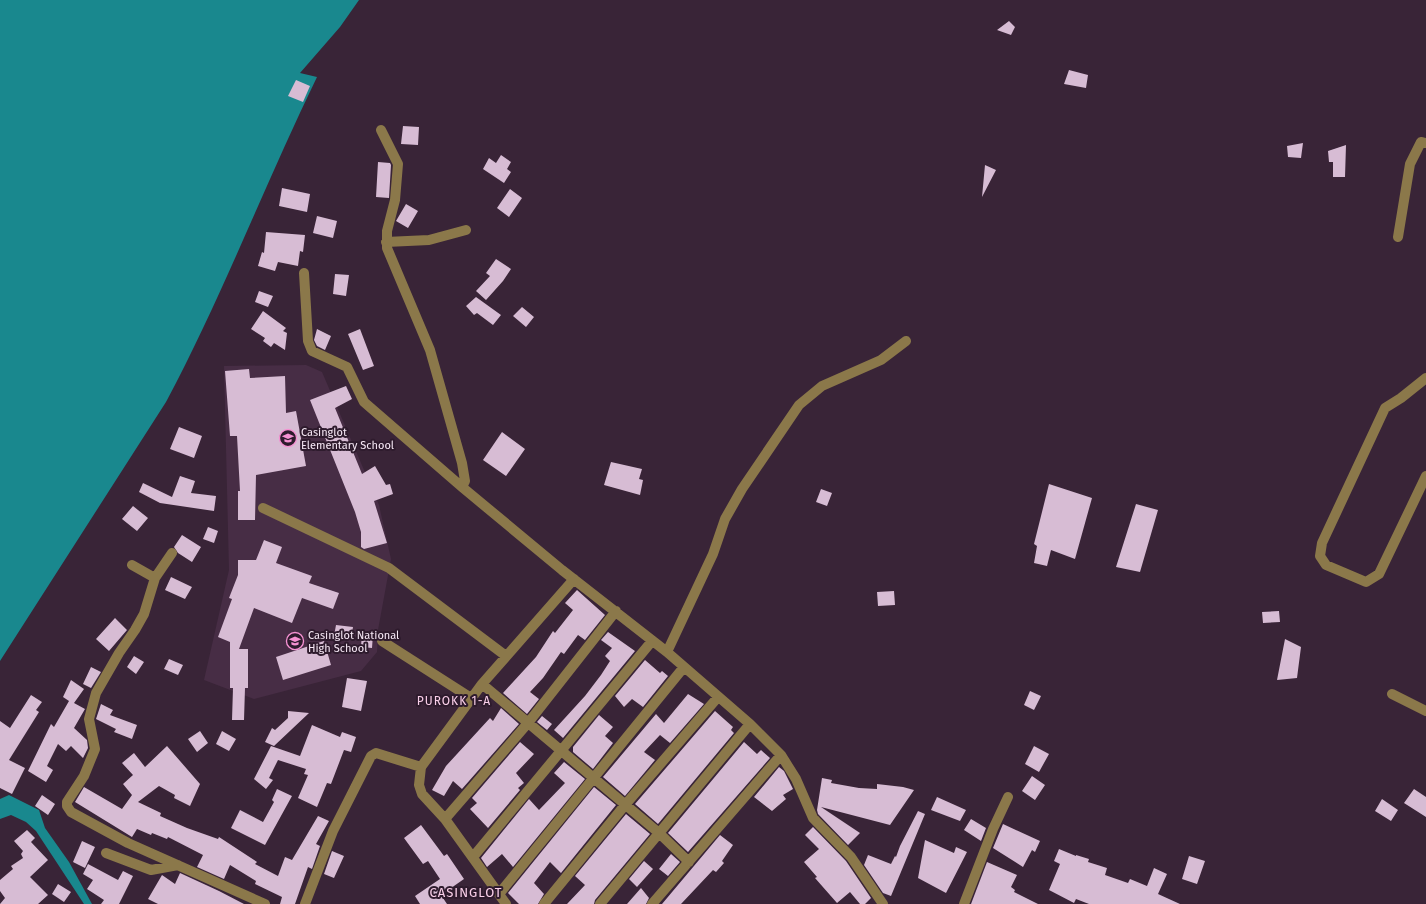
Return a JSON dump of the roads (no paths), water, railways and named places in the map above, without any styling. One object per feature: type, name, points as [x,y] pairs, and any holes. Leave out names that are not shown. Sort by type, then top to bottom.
[{"type":"street","points":[[381,130],[398,164],[395,200],[387,231],[387,248],[430,350],[462,463],[465,481],[462,487]]},
{"type":"street","points":[[1398,237],[1410,164],[1424,140]]},
{"type":"street","points":[[386,242],[429,240],[466,230]]},
{"type":"street","points":[[304,273],[308,341],[312,351],[347,367],[364,402],[462,487],[574,579],[667,652],[750,724],[781,755],[796,779],[812,818],[850,857],[883,904]]},
{"type":"street","points":[[667,652],[713,554],[725,520],[742,489],[795,410],[808,396],[822,386],[881,360],[906,341]]},
{"type":"street","points":[[1426,378],[1401,398],[1385,408],[1322,543],[1320,556],[1326,565],[1366,582],[1379,574],[1426,476]]},
{"type":"street","points":[[263,508],[390,568],[506,656]]},
{"type":"street","points":[[172,553],[155,578],[144,614],[135,630],[118,653],[96,693],[89,718],[95,749],[84,776],[67,802],[67,806],[71,812],[128,843],[265,904]]},
{"type":"street","points":[[132,565],[155,578]]},
{"type":"street","points":[[506,904],[445,819],[422,794],[419,786],[421,767],[482,684],[574,579]]},
{"type":"street","points":[[445,819],[528,723],[616,611]]},
{"type":"street","points":[[382,641],[471,698]]},
{"type":"street","points":[[473,857],[652,641]]},
{"type":"street","points":[[499,894],[684,667]]},
{"type":"street","points":[[482,684],[659,833],[689,862]]},
{"type":"street","points":[[1392,694],[1426,711]]},
{"type":"street","points":[[544,904],[625,805],[718,697]]},
{"type":"street","points":[[600,904],[750,724]]},
{"type":"street","points":[[305,904],[333,831],[371,756],[376,753],[421,767]]},
{"type":"street","points":[[652,904],[781,755]]},
{"type":"street","points":[[964,904],[993,829],[1008,797]]},
{"type":"street","points":[[106,853],[151,870],[178,865]]},
{"type":"place","name":"Casinglot Elementary School","points":[[288,438]]},
{"type":"place","name":"Casinglot National High School","points":[[295,641]]},
{"type":"district","name":"PUROKK 1-A","points":[[454,701]]},
{"type":"district","name":"CASINGLOT","points":[[466,892]]}]
